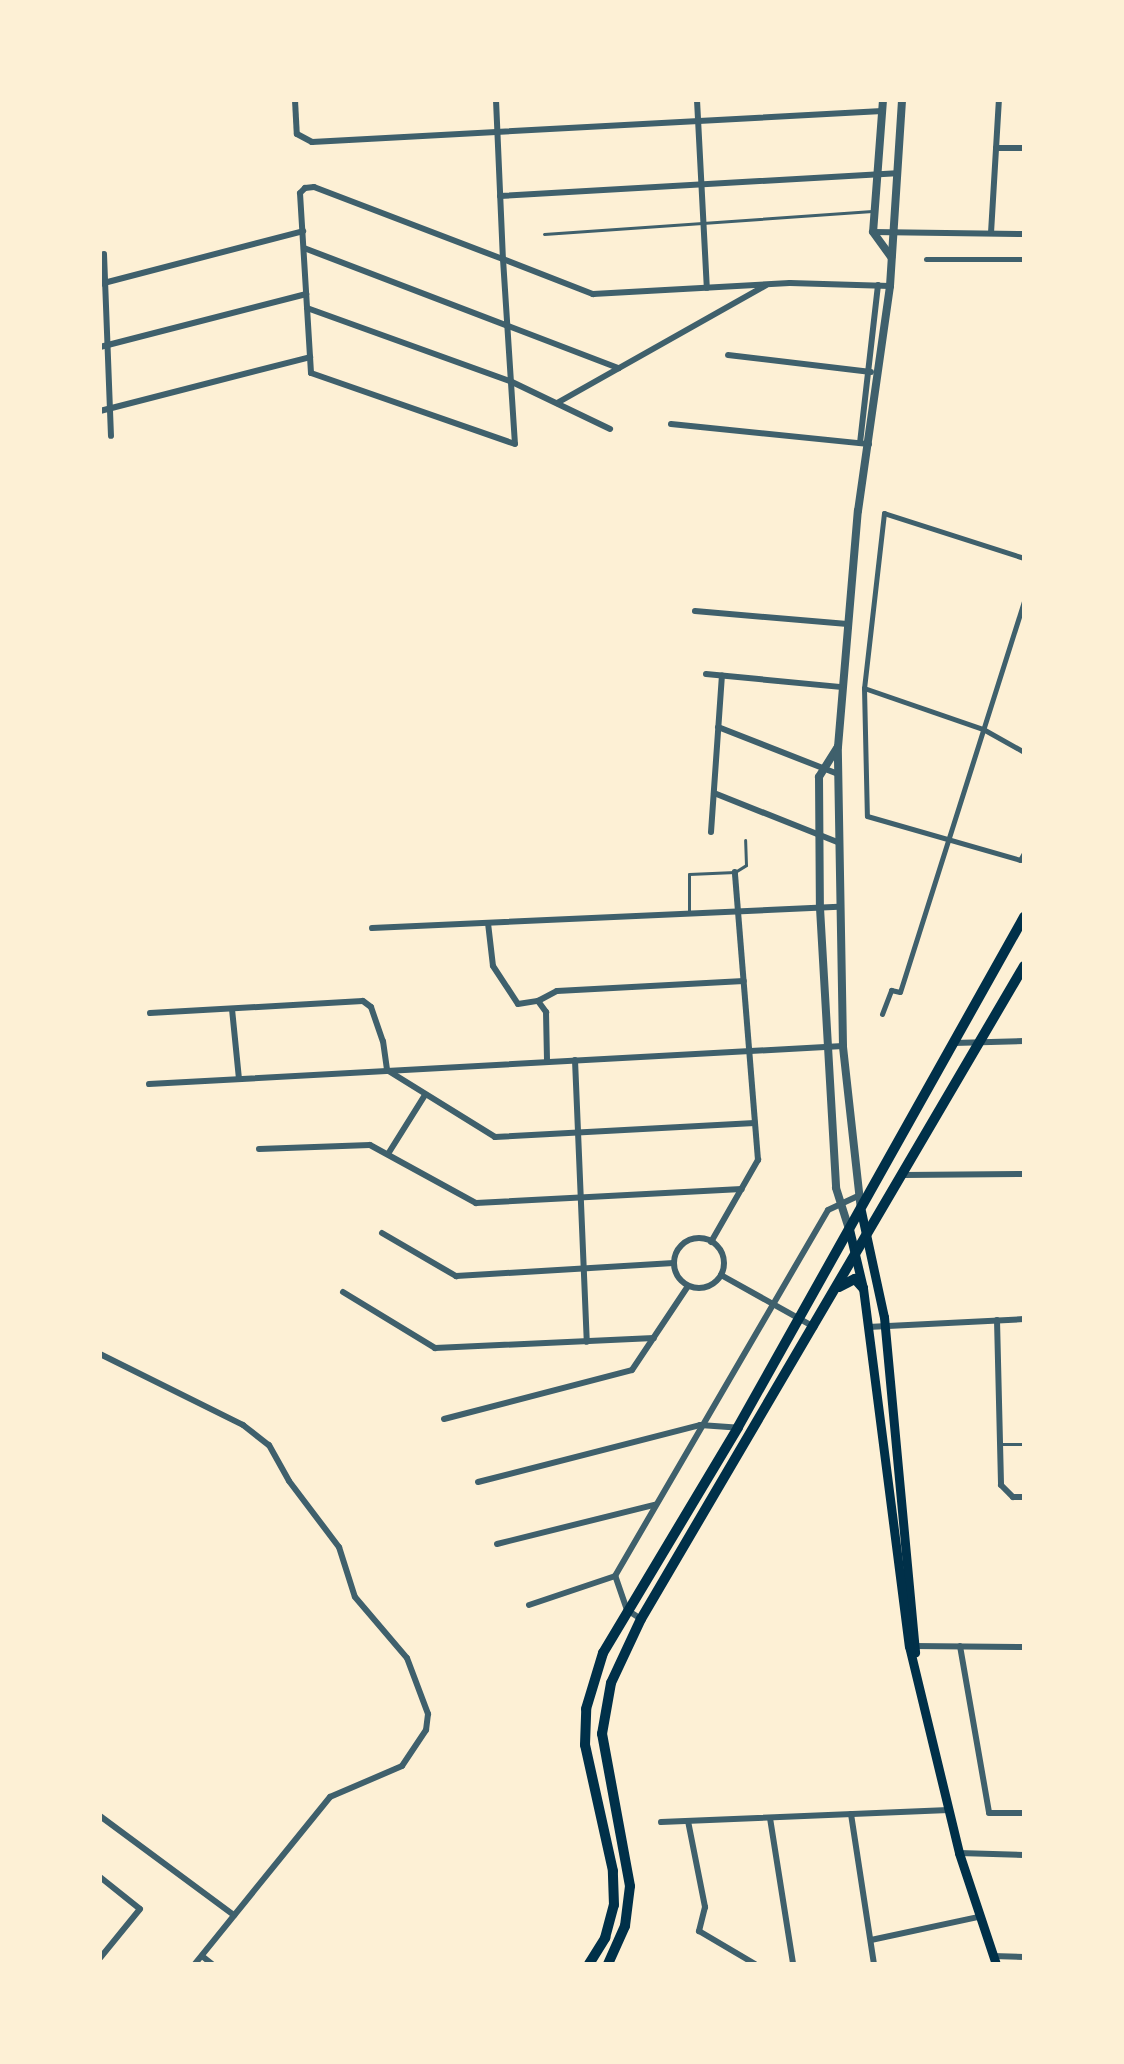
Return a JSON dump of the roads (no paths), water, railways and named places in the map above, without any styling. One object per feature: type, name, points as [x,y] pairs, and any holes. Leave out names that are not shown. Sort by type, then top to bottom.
[{"type":"main road","points":[[589,1964],[611,1921],[614,1887],[587,1766],[586,1709],[603,1653],[738,1427],[1024,917]]},
{"type":"main road","points":[[608,1964],[625,1926],[630,1886],[605,1766],[604,1709],[611,1683],[641,1619],[1024,966]]},
{"type":"main road","points":[[861,1211],[884,1326],[912,1646]]},
{"type":"main road","points":[[849,1229],[863,1288],[916,1673],[959,1853],[978,1917],[995,1960]]},
{"type":"main road","points":[[835,1291],[855,1279],[863,1288]]},
{"type":"street","points":[[295,100],[297,134],[312,142],[882,111]]},
{"type":"street","points":[[496,100],[498,131],[500,196],[503,259],[506,322],[515,444],[311,373],[300,193],[314,187],[503,259],[593,294],[769,284],[890,286]]},
{"type":"street","points":[[697,100],[707,288]]},
{"type":"street","points":[[883,100],[873,232],[891,257]]},
{"type":"street","points":[[865,444],[881,373],[902,100]]},
{"type":"street","points":[[991,233],[999,100]]},
{"type":"street","points":[[996,148],[1024,148]]},
{"type":"street","points":[[500,196],[896,173]]},
{"type":"street","points":[[102,284],[303,231]]},
{"type":"street","points":[[873,232],[1024,234]]},
{"type":"street","points":[[304,248],[506,322],[619,368]]},
{"type":"street","points":[[104,254],[104,346],[111,436]]},
{"type":"street","points":[[926,259],[1024,259]]},
{"type":"street","points":[[557,403],[769,284]]},
{"type":"street","points":[[861,1211],[843,1046],[837,842],[838,747],[878,285]]},
{"type":"street","points":[[104,346],[306,294]]},
{"type":"street","points":[[307,308],[510,381],[610,429]]},
{"type":"street","points":[[728,355],[881,373]]},
{"type":"street","points":[[100,411],[110,411],[310,357]]},
{"type":"street","points":[[671,424],[865,444]]},
{"type":"street","points":[[1024,558],[884,513],[864,688],[867,816],[1020,860],[1024,853]]},
{"type":"street","points":[[882,1014],[891,990],[900,992],[1024,600]]},
{"type":"street","points":[[695,611],[847,624]]},
{"type":"street","points":[[706,674],[842,687]]},
{"type":"street","points":[[711,832],[722,675]]},
{"type":"street","points":[[864,688],[983,729],[1024,752]]},
{"type":"street","points":[[718,727],[838,774]]},
{"type":"street","points":[[838,747],[824,769],[819,834],[820,908],[841,1202],[849,1229]]},
{"type":"street","points":[[714,793],[837,842]]},
{"type":"street","points":[[711,1242],[758,1160],[735,872]]},
{"type":"street","points":[[372,928],[839,907]]},
{"type":"street","points":[[488,923],[493,966],[518,1004],[538,1001],[557,991],[744,981]]},
{"type":"street","points":[[150,1013],[363,1001],[371,1007],[383,1041],[387,1070],[495,1137],[755,1123]]},
{"type":"street","points":[[538,1001],[546,1012],[547,1061]]},
{"type":"street","points":[[232,1009],[239,1079]]},
{"type":"street","points":[[954,1043],[1024,1041]]},
{"type":"street","points":[[149,1084],[843,1046]]},
{"type":"street","points":[[575,1060],[587,1342]]},
{"type":"street","points":[[388,1154],[425,1095]]},
{"type":"street","points":[[259,1149],[370,1145],[476,1203],[742,1189]]},
{"type":"street","points":[[904,1175],[1024,1174]]},
{"type":"street","points":[[529,1605],[615,1576],[700,1425],[828,1210],[858,1196]]},
{"type":"street","points":[[382,1233],[456,1276],[674,1263]]},
{"type":"street","points":[[674,1263],[686,1242],[711,1242],[721,1253],[721,1275]]},
{"type":"street","points":[[674,1263],[688,1286]]},
{"type":"street","points":[[721,1275],[814,1327]]},
{"type":"street","points":[[688,1286],[706,1287],[721,1275]]},
{"type":"street","points":[[444,1419],[632,1370],[688,1286]]},
{"type":"street","points":[[343,1292],[435,1348],[654,1338]]},
{"type":"street","points":[[868,1327],[1024,1319]]},
{"type":"street","points":[[997,1320],[1001,1485],[1013,1497],[1024,1497]]},
{"type":"street","points":[[100,1354],[243,1425],[269,1445],[289,1481],[339,1547],[355,1597],[407,1658],[424,1697],[426,1730],[402,1766],[330,1797],[195,1964]]},
{"type":"street","points":[[478,1482],[700,1425],[738,1427],[751,1436]]},
{"type":"street","points":[[497,1544],[654,1505]]},
{"type":"street","points":[[615,1576],[627,1610],[641,1619]]},
{"type":"street","points":[[912,1646],[1024,1647]]},
{"type":"street","points":[[960,1646],[989,1813],[1024,1813]]},
{"type":"street","points":[[661,1822],[949,1810]]},
{"type":"street","points":[[851,1814],[874,1964]]},
{"type":"street","points":[[100,1816],[234,1915]]},
{"type":"street","points":[[770,1818],[793,1964]]},
{"type":"street","points":[[688,1821],[705,1907],[699,1931],[755,1964]]},
{"type":"street","points":[[959,1853],[1024,1855]]},
{"type":"street","points":[[100,1877],[140,1909],[100,1958]]},
{"type":"street","points":[[871,1940],[978,1917]]},
{"type":"street","points":[[202,1956],[212,1964]]},
{"type":"street","points":[[995,1960],[1024,1957]]},
{"type":"lane","points":[[544,234],[874,211]]},
{"type":"lane","points":[[689,914],[689,874],[735,872],[746,865],[745,840]]},
{"type":"lane","points":[[1000,1444],[1024,1444]]}]
